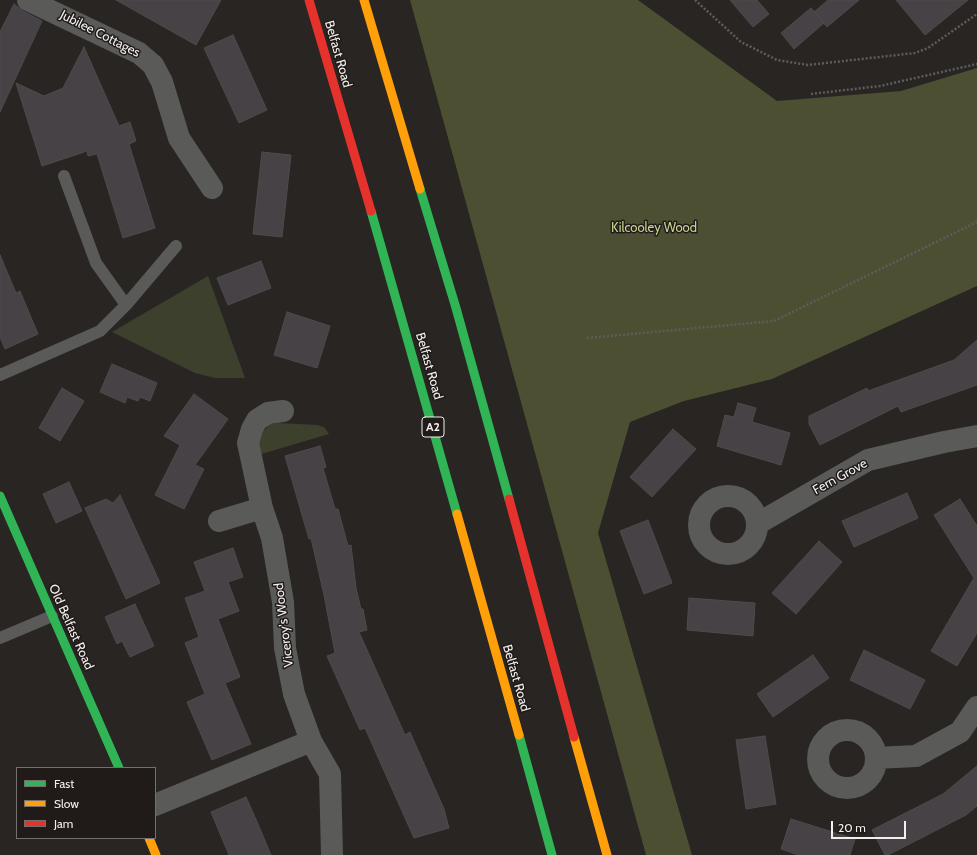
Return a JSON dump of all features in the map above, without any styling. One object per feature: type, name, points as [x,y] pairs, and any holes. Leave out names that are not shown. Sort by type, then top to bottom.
[{"type":"main road","name":"Belfast Road","points":[[309,0],[414,359],[552,855]]},
{"type":"main road","points":[[364,0],[456,308],[607,855]]},
{"type":"main road","name":"Old Belfast Road","points":[[0,496],[119,767]]},
{"type":"main road","points":[[149,839],[156,855]]},
{"type":"street","name":"Jubilee Cottages","points":[[28,0],[75,21],[139,53],[153,65],[162,82],[179,138],[212,188]]},
{"type":"street","name":"Viceroy's Wood","points":[[283,411],[268,413],[257,420],[252,429],[248,443],[262,508],[272,538],[283,602],[285,648],[294,694],[311,741],[330,774],[332,855]]},
{"type":"street","name":"Fern Grove","points":[[757,524],[868,460],[944,442],[977,437]]},
{"type":"street","points":[[219,521],[262,508]]},
{"type":"street","points":[[876,758],[916,756],[960,732],[977,707]]},
{"type":"street","points":[[156,805],[311,741]]},
{"type":"lane","points":[[64,176],[96,263],[126,304]]},
{"type":"lane","points":[[0,375],[100,331],[126,304],[176,246]]},
{"type":"lane","points":[[0,638],[52,616]]},
{"type":"path","points":[[695,0],[741,42],[777,60],[808,65],[915,53],[928,48],[977,14]]},
{"type":"path","points":[[811,94],[880,86],[977,64]]},
{"type":"path","points":[[587,338],[774,321],[977,222]]},
{"type":"green space","name":"Kilcooley Wood","points":[[410,0],[638,0],[777,101],[901,91],[977,68],[977,286],[772,379],[684,401],[630,422],[598,533],[692,855],[646,855]]},
{"type":"green space","points":[[208,276],[245,378],[215,378],[195,373],[112,332]]},
{"type":"green space","points":[[271,424],[317,425],[324,427],[329,434],[258,455],[258,439],[261,433]]},
{"type":"building","points":[[116,0],[221,0],[196,45]]},
{"type":"building","points":[[730,0],[757,0],[769,14],[753,27]]},
{"type":"building","points":[[828,0],[859,0],[827,27],[814,12]]},
{"type":"building","points":[[896,0],[968,0],[925,35]]},
{"type":"building","points":[[14,4],[23,11],[42,21],[0,112],[0,32]]},
{"type":"building","points":[[811,8],[824,23],[794,49],[781,33]]},
{"type":"building","points":[[233,35],[267,110],[239,123],[204,48]]},
{"type":"building","points":[[84,47],[119,126],[130,122],[136,141],[129,144],[155,228],[123,238],[97,154],[88,156],[87,151],[42,166],[16,83],[44,96],[63,88]]},
{"type":"building","points":[[262,152],[291,155],[282,237],[253,234]]},
{"type":"building","points":[[0,255],[16,293],[20,291],[38,334],[5,349],[0,337]]},
{"type":"building","points":[[261,261],[271,288],[228,305],[217,278]]},
{"type":"building","points":[[287,312],[330,326],[317,368],[274,355]]},
{"type":"building","points":[[977,340],[977,385],[901,412],[898,406],[820,445],[809,424],[809,416],[867,388],[868,391],[954,360]]},
{"type":"building","points":[[112,364],[157,383],[150,401],[140,397],[138,401],[127,397],[125,403],[100,392]]},
{"type":"building","points":[[62,388],[84,401],[60,441],[39,428]]},
{"type":"building","points":[[194,394],[228,419],[195,465],[204,469],[184,509],[155,495],[180,445],[164,436]]},
{"type":"building","points":[[738,403],[756,408],[752,422],[790,433],[781,465],[717,446],[725,415],[734,417]]},
{"type":"building","points":[[673,429],[696,449],[652,497],[630,477]]},
{"type":"building","points":[[320,446],[326,467],[323,468],[335,509],[338,509],[348,546],[351,545],[356,588],[361,609],[363,609],[367,630],[359,632],[405,735],[410,732],[444,809],[449,828],[414,838],[365,728],[360,730],[327,656],[335,653],[324,595],[311,538],[309,539],[285,456]]},
{"type":"building","points":[[69,482],[82,511],[56,523],[43,494]]},
{"type":"building","points":[[907,493],[918,518],[854,547],[842,521]]},
{"type":"building","points":[[120,495],[160,583],[126,599],[85,508],[106,499],[113,503]]},
{"type":"building","points":[[960,499],[977,526],[977,633],[957,666],[931,651],[974,578],[934,515]]},
{"type":"building","points":[[648,520],[672,583],[644,594],[620,531]]},
{"type":"building","points":[[819,541],[842,562],[796,614],[772,593]]},
{"type":"building","points":[[233,548],[243,577],[228,582],[239,611],[218,619],[240,677],[225,683],[251,744],[212,760],[187,702],[205,694],[185,643],[199,637],[185,598],[205,591],[194,562]]},
{"type":"building","points":[[689,598],[755,603],[753,636],[687,630]]},
{"type":"building","points":[[135,604],[154,646],[130,657],[122,641],[117,644],[105,617]]},
{"type":"building","points":[[864,650],[925,680],[910,709],[850,680]]},
{"type":"building","points":[[813,655],[829,678],[773,717],[757,694]]},
{"type":"building","points":[[765,736],[776,804],[746,809],[736,740]]},
{"type":"building","points":[[977,766],[977,806],[966,815],[888,855],[885,855],[872,830],[943,794]]},
{"type":"building","points":[[246,797],[271,855],[229,855],[211,812]]},
{"type":"building","points":[[791,819],[855,839],[850,855],[798,855],[781,849]]},
{"type":"traffic: fast","points":[[420,189],[456,308],[509,499]]},
{"type":"traffic: fast","points":[[371,211],[457,514]]},
{"type":"traffic: fast","points":[[0,496],[119,767]]},
{"type":"traffic: fast","points":[[519,735],[552,855]]},
{"type":"traffic: slow","points":[[364,0],[420,189]]},
{"type":"traffic: slow","points":[[457,514],[519,735]]},
{"type":"traffic: slow","points":[[574,737],[607,855]]},
{"type":"traffic: slow","points":[[149,839],[156,855]]},
{"type":"traffic: jam","points":[[309,0],[371,211]]},
{"type":"traffic: jam","points":[[509,499],[574,737]]}]
